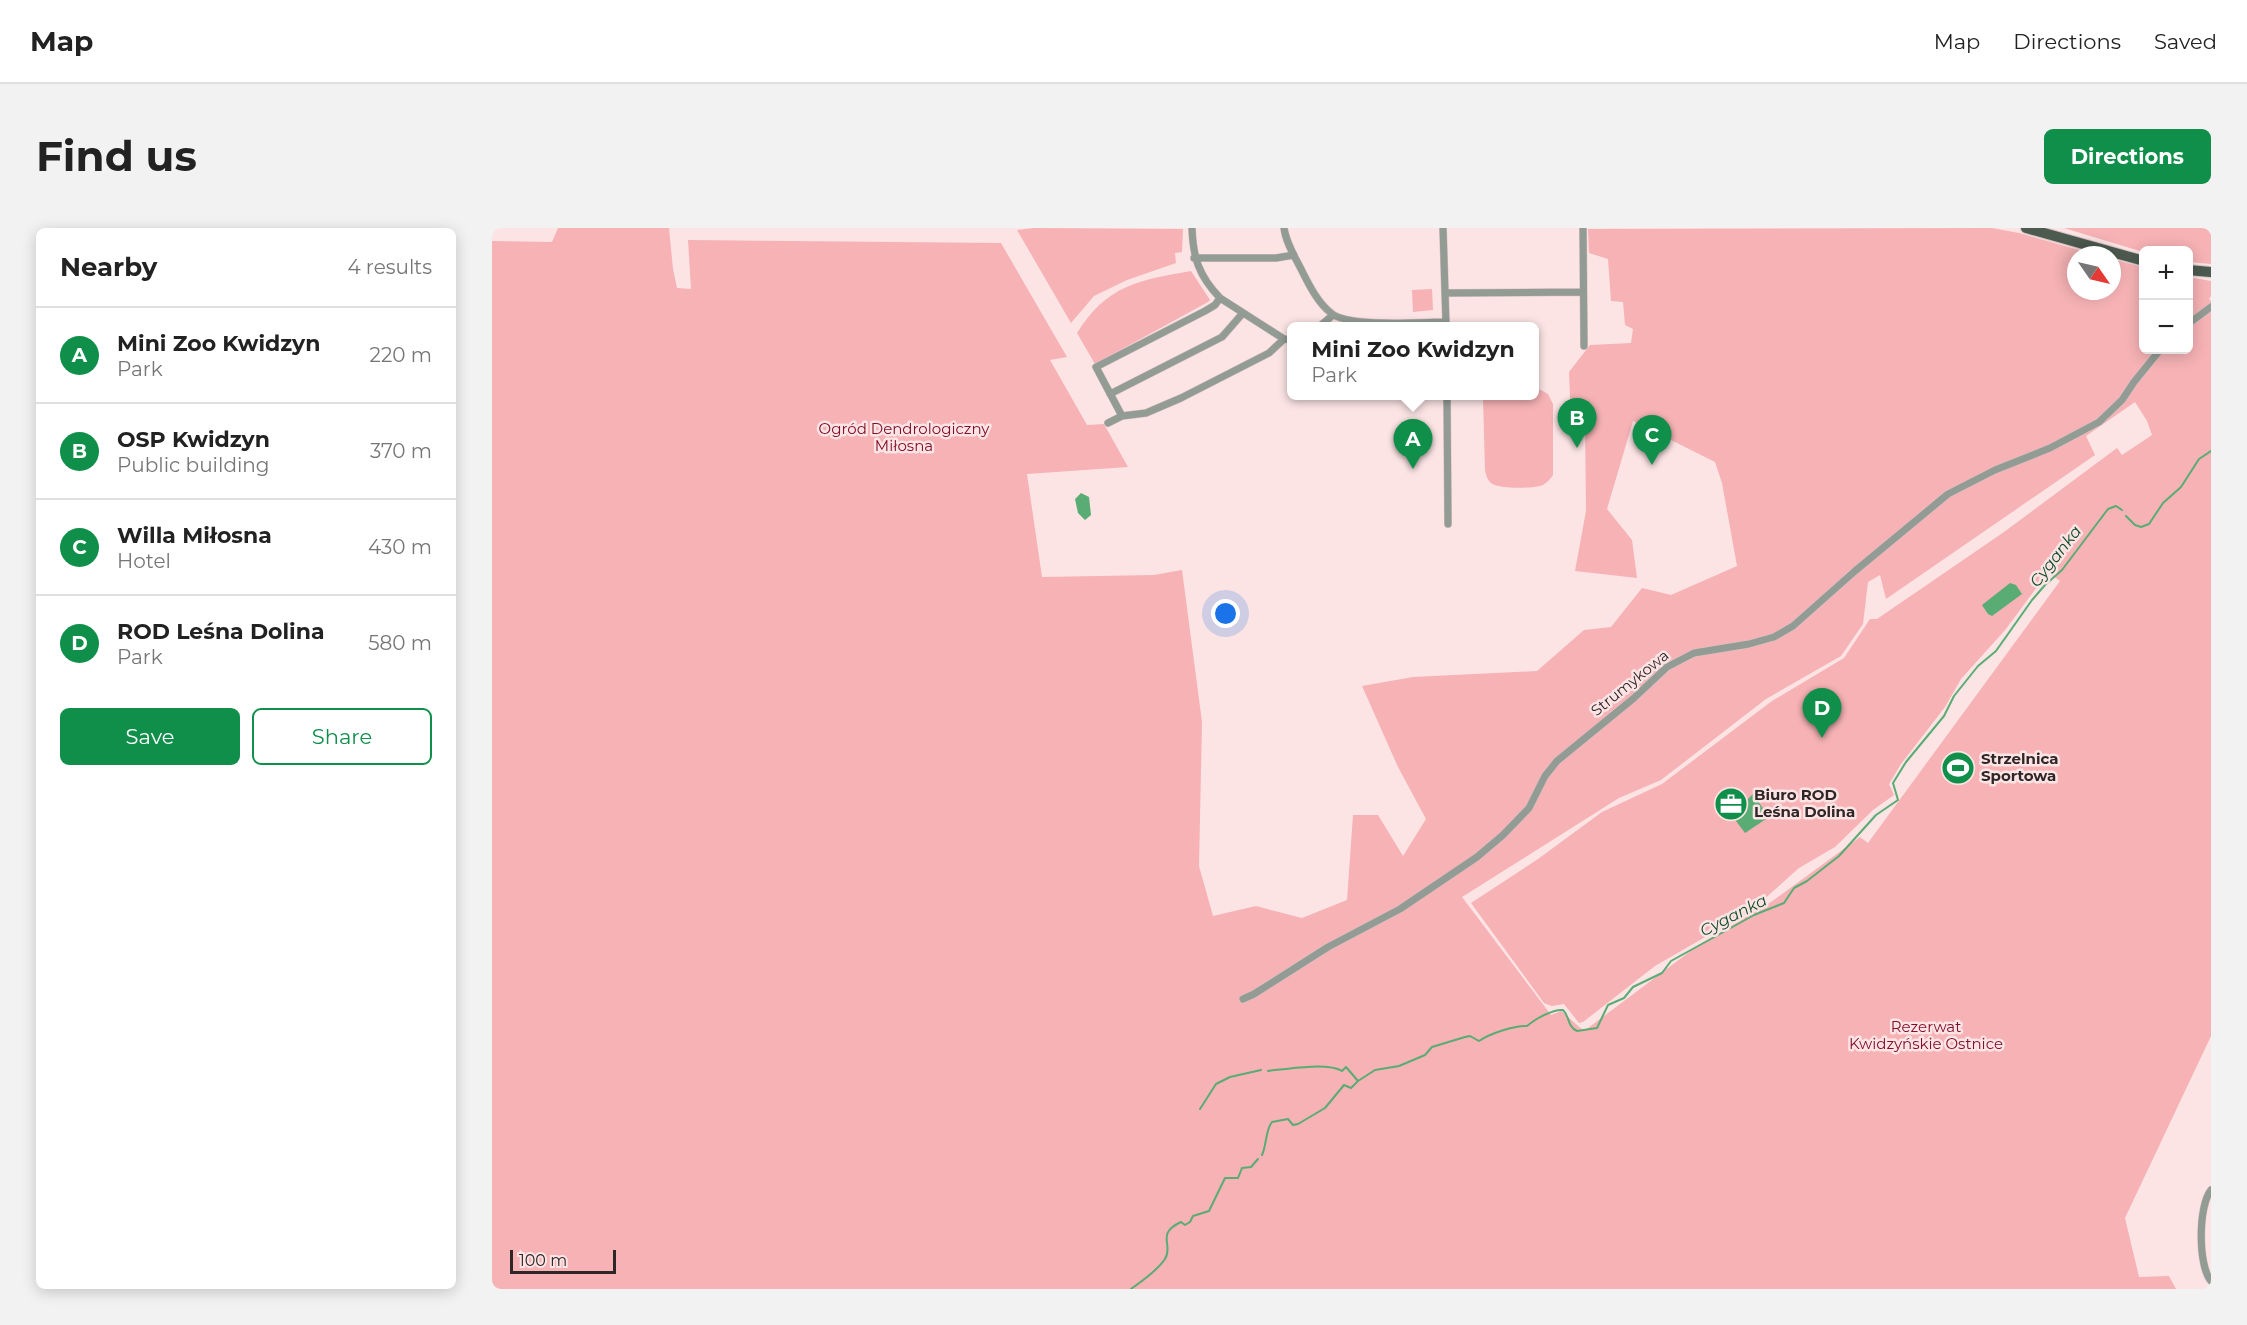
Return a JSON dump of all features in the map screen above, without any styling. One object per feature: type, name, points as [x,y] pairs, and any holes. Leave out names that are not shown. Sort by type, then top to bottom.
[{"type":"main road","points":[[2026,228],[2139,260]]},
{"type":"main road","points":[[2193,271],[2211,273]]},
{"type":"street","points":[[1192,228],[1194,258],[1220,298],[1287,339]]},
{"type":"street","points":[[1284,228],[1288,244],[1313,292],[1333,315],[1342,319],[1363,322]]},
{"type":"street","points":[[1443,228],[1446,322]]},
{"type":"street","points":[[1583,228],[1584,346]]},
{"type":"street","points":[[1194,258],[1276,258],[1294,255]]},
{"type":"street","points":[[1445,293],[1583,292]]},
{"type":"street","points":[[1122,416],[1096,368],[1205,311],[1215,305],[1220,298]]},
{"type":"street","points":[[2193,320],[2211,307]]},
{"type":"street","points":[[1110,394],[1222,338],[1243,313]]},
{"type":"street","points":[[1325,322],[1333,315]]},
{"type":"street","points":[[1108,423],[1122,416],[1146,413],[1181,398],[1269,353],[1287,341]]},
{"type":"street","name":"Strumykowa","points":[[1243,999],[1328,947],[1400,909],[1503,836],[1529,808],[1545,776],[1557,761],[1634,698],[1667,667],[1694,653],[1749,644],[1774,637],[1793,626],[1948,494],[1995,470],[2050,448],[2099,422],[2122,400],[2133,382],[2157,354]]},
{"type":"street","points":[[1446,400],[1448,524]]},
{"type":"street","points":[[2211,1190],[2204,1203],[2202,1254],[2204,1272],[2211,1281]]},
{"type":"green space","points":[[558,228],[669,228],[677,288],[691,289],[688,240],[1001,243],[1067,357],[1050,360],[1087,425],[1104,424],[1128,467],[1027,474],[1042,577],[1154,575],[1182,570],[1202,722],[1199,866],[1213,916],[1256,906],[1302,918],[1347,900],[1353,815],[1378,815],[1403,856],[1426,819],[1398,767],[1362,686],[1413,677],[1537,671],[1584,630],[1611,627],[1642,588],[1671,595],[1737,566],[1722,483],[1715,462],[1633,421],[1607,509],[1632,540],[1637,578],[1575,571],[1586,511],[1585,420],[1571,421],[1569,372],[1590,345],[1631,343],[1633,329],[1625,325],[1623,302],[1611,301],[1608,259],[1589,253],[1588,229],[1992,228],[2019,233],[2067,247],[2067,300],[2121,300],[2121,261],[2139,266],[2139,354],[2193,354],[2193,278],[2211,281],[2209,299],[2211,301],[2211,1036],[2125,1218],[2139,1277],[2169,1276],[2176,1289],[492,1289],[492,241],[552,242]],"holes":[[[2135,402],[2147,421],[2152,435],[2122,455],[2117,448],[2004,532],[1877,619],[1870,619],[1844,658],[1772,701],[1662,784],[1602,812],[1538,859],[1471,903],[1544,1003],[1552,1006],[1564,1004],[1579,1023],[1583,1022],[1655,966],[1752,910],[1799,868],[1835,847],[1873,810],[1894,795],[1889,784],[1901,764],[1945,707],[1961,679],[2006,629],[2048,572],[2060,581],[1868,843],[1860,837],[1771,902],[1696,947],[1584,1031],[1561,1011],[1551,1015],[1462,897],[1619,798],[1661,780],[1766,699],[1841,656],[1863,624],[1868,582],[1880,575],[1886,599],[2095,455],[2086,436]]]},
{"type":"green space","points":[[1034,228],[1183,229],[1182,252],[1175,253],[1176,263],[1127,280],[1094,296],[1071,323],[1017,230]]},
{"type":"green space","points":[[2064,228],[2211,228],[2211,264],[2193,262],[2193,246],[2139,246],[2139,251]]},
{"type":"green space","points":[[1191,271],[1210,300],[1208,302],[1095,364],[1077,333],[1100,304],[1126,287],[1155,278]]},
{"type":"green space","points":[[1432,289],[1433,310],[1413,312],[1412,290]]},
{"type":"green space","points":[[1539,389],[1548,394],[1553,404],[1553,475],[1543,485],[1516,488],[1491,483],[1485,470],[1483,400],[1539,400]]},
{"type":"shaded area","points":[[1081,493],[1089,497],[1091,515],[1085,520],[1078,513],[1075,499]]},
{"type":"shaded area","points":[[2010,583],[2016,585],[2022,594],[1992,616],[1988,614],[1982,605]]},
{"type":"shaded area","points":[[1753,794],[1769,817],[1745,833],[1733,814]]},
{"type":"waterway","points":[[2126,516],[2135,525],[2141,527],[2149,524],[2163,503],[2181,487],[2199,459],[2211,451]]},
{"type":"waterway","name":"Cyganka","points":[[1262,1155],[1272,1122],[1288,1119],[1293,1125],[1298,1124],[1325,1108],[1344,1085],[1351,1088],[1375,1070],[1399,1066],[1425,1055],[1432,1047],[1470,1036],[1479,1041],[1502,1030],[1527,1026],[1544,1015],[1559,1010],[1563,1010],[1572,1027],[1577,1031],[1597,1028],[1608,1005],[1624,998],[1633,987],[1662,973],[1671,961],[1754,915],[1784,903],[1794,888],[1807,881],[1839,856],[1876,815],[1898,800],[1893,783],[1906,762],[1944,716],[1954,696],[1978,666],[1996,651],[2032,600],[2062,570],[2108,509],[2116,506],[2122,510]]},
{"type":"waterway","points":[[1268,1071],[1317,1067],[1335,1068],[1342,1071],[1346,1067],[1358,1081]]},
{"type":"waterway","points":[[1200,1109],[1216,1084],[1230,1077],[1261,1070]]},
{"type":"waterway","name":"Cyganka","points":[[1131,1289],[1154,1272],[1165,1259],[1168,1249],[1167,1235],[1173,1226],[1181,1222],[1185,1225],[1193,1216],[1209,1211],[1225,1178],[1238,1178],[1242,1168],[1251,1167],[1258,1159]]},
{"type":"place","name":"OSP Kwidzyn","points":[[1577,448]]},
{"type":"place","name":"Willa Miłosna","points":[[1652,465]]},
{"type":"place","name":"Mini Zoo Kwidzyn","points":[[1413,469]]},
{"type":"place","name":"ROD Leśna Dolina","points":[[1822,738]]},
{"type":"place","name":"Strzelnica Sportowa","points":[[1958,768]]},
{"type":"place","name":"Biuro ROD Leśna Dolina","points":[[1731,804]]},
{"type":"park label","name":"Ogród Dendrologiczny Miłosna","points":[[904,438]]},
{"type":"park label","name":"Rezerwat Kwidzyńskie Ostnice","points":[[1926,1036]]}]
